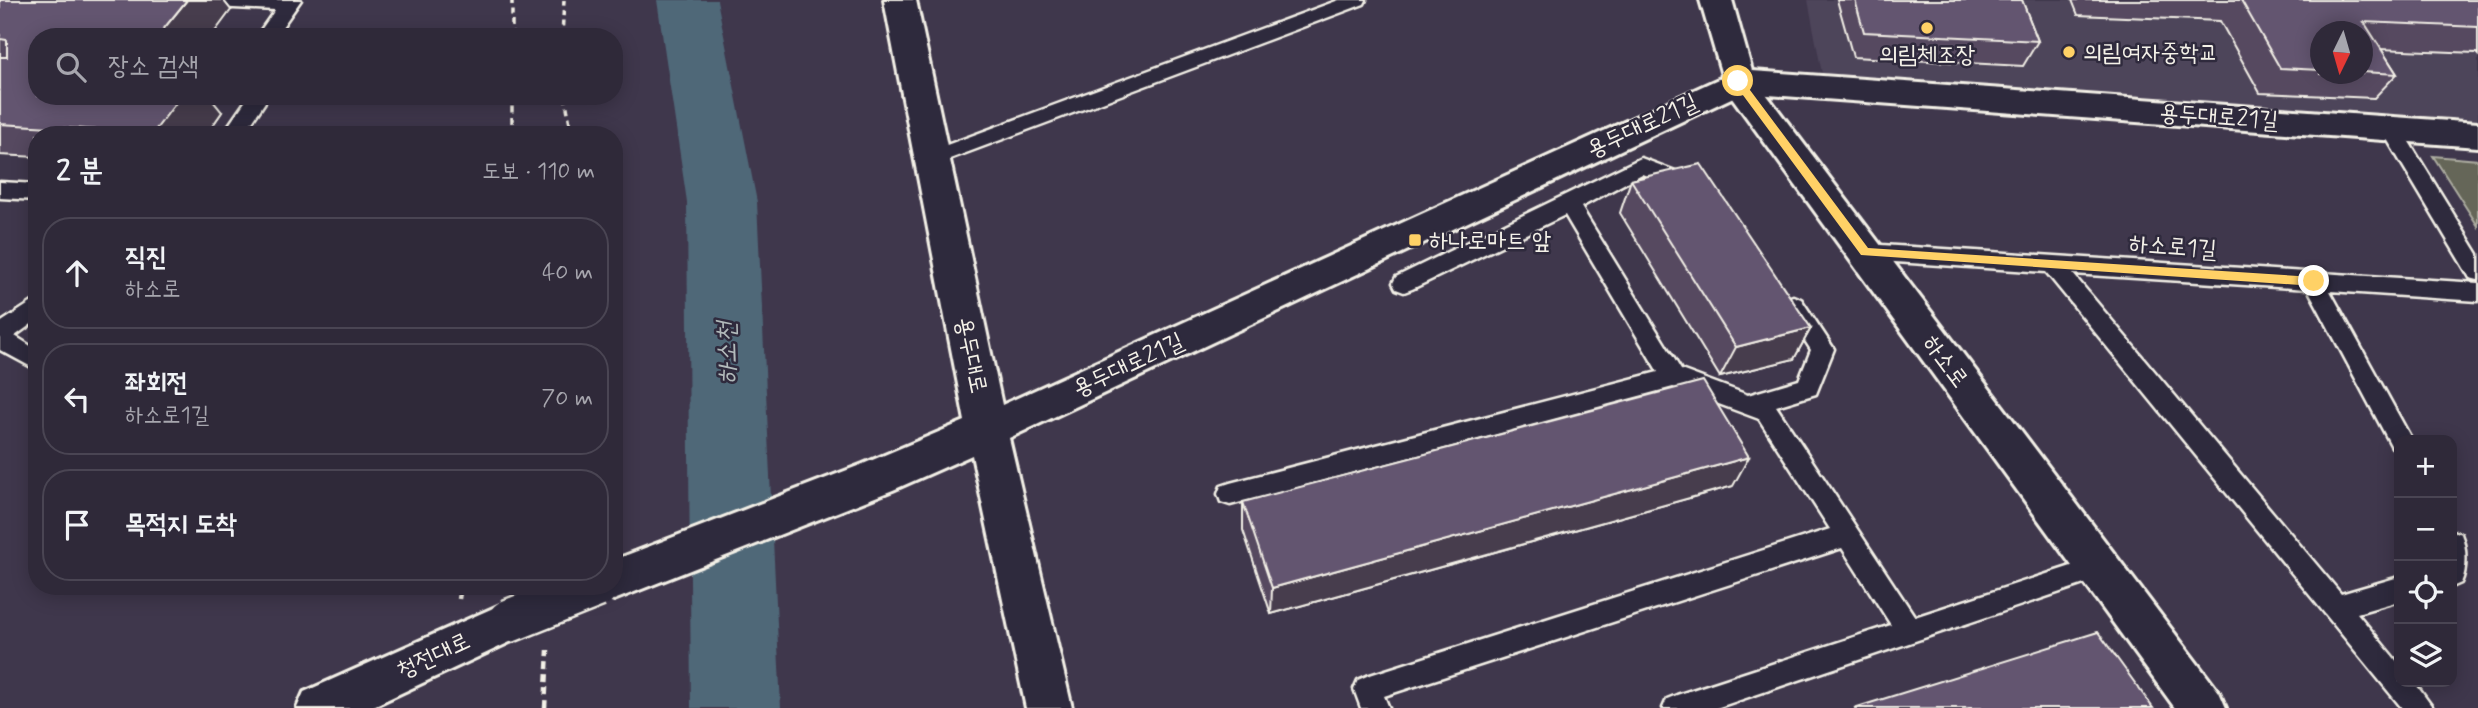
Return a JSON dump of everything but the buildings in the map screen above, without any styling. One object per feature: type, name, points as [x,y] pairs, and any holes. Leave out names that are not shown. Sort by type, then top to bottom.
[{"type":"street","name":"용두대로","points":[[900,0],[987,430],[1049,708]]},
{"type":"street","name":"하소로","points":[[1716,0],[1738,81],[2203,708]]},
{"type":"street","name":"용두대로21길","points":[[987,430],[1738,81],[2478,135]]},
{"type":"street","points":[[623,576],[878,477],[987,430]]},
{"type":"street","name":"청전대로","points":[[320,708],[509,621],[574,595]]},
{"type":"lane","points":[[193,0],[290,3]]},
{"type":"lane","points":[[932,158],[1357,0]]},
{"type":"lane","points":[[272,28],[290,3]]},
{"type":"lane","points":[[238,126],[253,105]]},
{"type":"lane","points":[[2391,129],[2478,272]]},
{"type":"lane","points":[[1404,283],[1569,204],[1641,165],[1709,191]]},
{"type":"lane","points":[[0,190],[28,192]]},
{"type":"lane","points":[[1569,204],[1673,377]]},
{"type":"lane","name":"하소로1길","points":[[1865,252],[2478,292]]},
{"type":"lane","points":[[2052,264],[2420,708]]},
{"type":"lane","points":[[2314,281],[2397,435]]},
{"type":"lane","points":[[1747,405],[1808,387],[1823,349],[1779,284]]},
{"type":"lane","points":[[28,315],[0,337],[28,355]]},
{"type":"lane","points":[[1230,494],[1673,377],[1767,412],[1910,631]]},
{"type":"lane","points":[[1375,708],[1367,689],[1847,535]]},
{"type":"lane","points":[[1683,707],[2099,568]]},
{"type":"lane","points":[[2336,607],[2394,590]]},
{"type":"path","points":[[512,0],[512,28]]},
{"type":"path","points":[[562,28],[564,0]]},
{"type":"path","points":[[512,105],[512,126]]},
{"type":"path","points":[[567,105],[570,126]]},
{"type":"shaded area","name":"의림여자중학교","points":[[1808,0],[2478,0],[2478,133],[1823,79]]},
{"type":"green space","points":[[2433,156],[2478,160],[2478,226]]},
{"type":"waterway","name":"하소천","points":[[687,0],[722,202],[736,708]]},
{"type":"place","name":"의림체조장","points":[[1927,28]]},
{"type":"place","name":"의림여자중학교","points":[[2069,52]]},
{"type":"place","name":"하나로마트 앞","points":[[1415,240]]},
{"type":"route","points":[[1738,81],[1865,252],[2314,281]]}]
